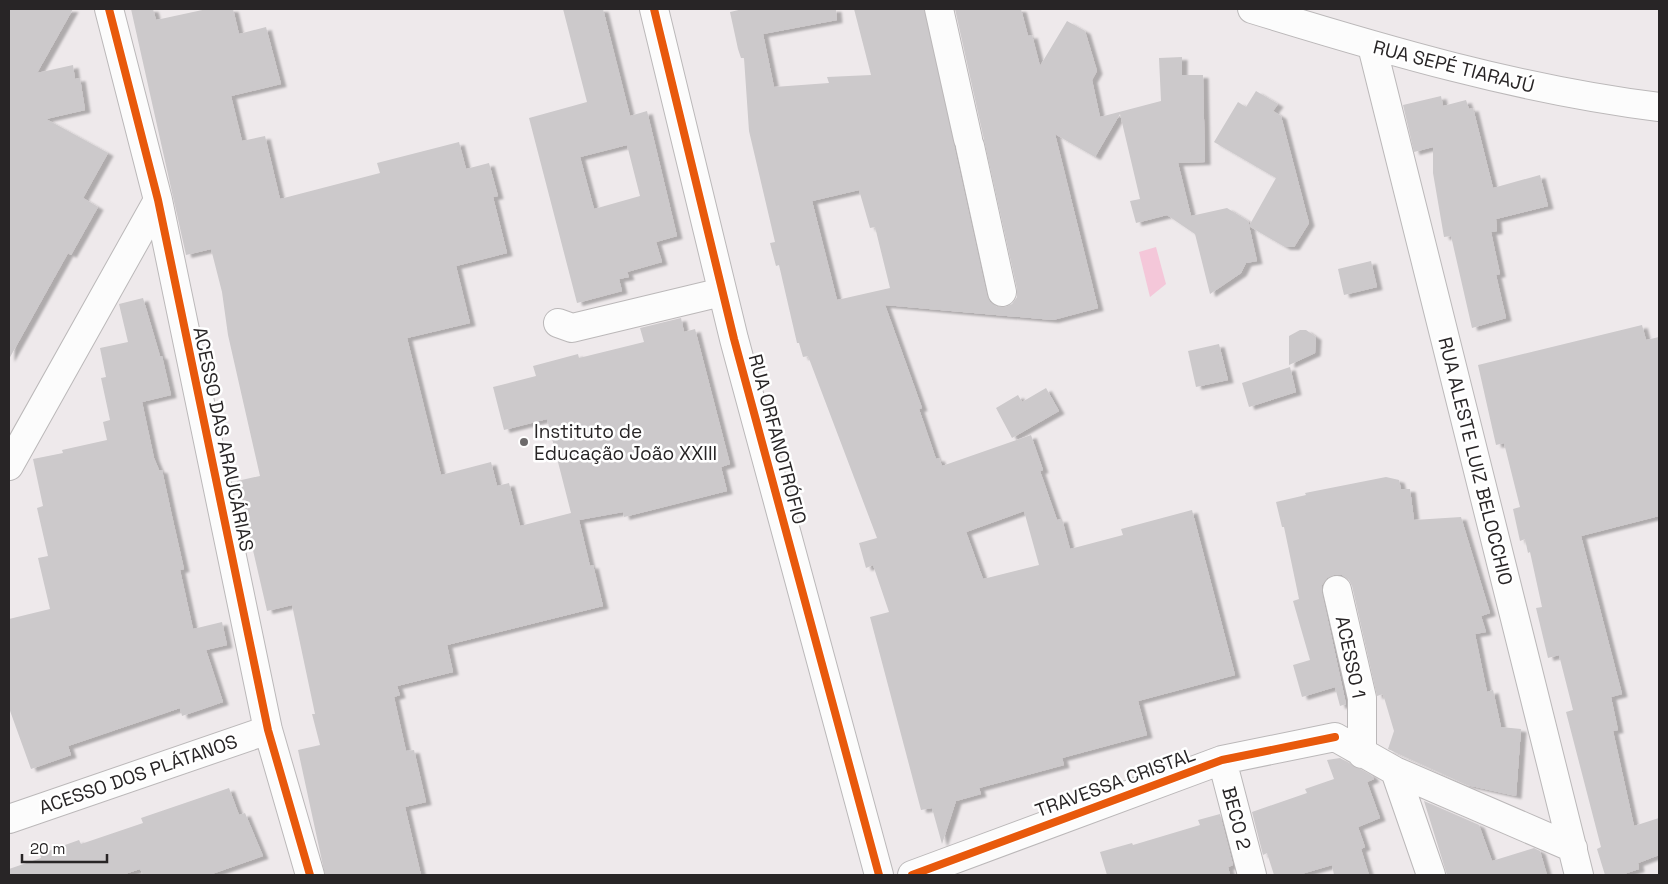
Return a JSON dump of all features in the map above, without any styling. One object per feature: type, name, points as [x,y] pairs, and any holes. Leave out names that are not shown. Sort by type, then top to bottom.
[{"type":"street","name":"ACESSO DAS ARAUCÁRIAS","points":[[109,9],[158,200],[268,730],[310,875]]},
{"type":"street","name":"RUA ORFANOTRÓFIO","points":[[654,9],[722,292],[879,875]]},
{"type":"street","points":[[939,9],[1002,292]]},
{"type":"street","name":"RUA SEPÉ TIARAJÚ","points":[[1252,9],[1372,46],[1593,99],[1659,107]]},
{"type":"street","name":"RUA ALESTE LUIZ BELOCCHIO","points":[[1372,46],[1579,875]]},
{"type":"street","points":[[9,466],[158,200]]},
{"type":"street","points":[[558,323],[572,328],[722,292]]},
{"type":"street","name":"ACESSO 1","points":[[1337,590],[1362,698],[1362,754]]},
{"type":"street","name":"ACESSO DOS PLÁTANOS","points":[[9,819],[268,730]]},
{"type":"street","name":"TRAVESSA CRISTAL","points":[[912,875],[1222,760],[1335,737],[1395,771],[1573,848]]},
{"type":"street","name":"BECO 2","points":[[1222,760],[1252,875]]},
{"type":"street","points":[[1395,771],[1431,875]]},
{"type":"shaded area","points":[[1156,247],[1166,284],[1150,297],[1139,252]]},
{"type":"building","points":[[9,9],[73,9],[37,73],[73,65],[75,79],[80,78],[85,110],[46,119],[108,153],[83,198],[98,207],[71,255],[68,253],[9,359]]},
{"type":"building","points":[[131,9],[153,9],[156,20],[207,9],[233,9],[239,34],[266,27],[281,84],[231,96],[242,141],[265,136],[280,199],[380,173],[377,163],[459,142],[466,169],[489,163],[498,196],[493,197],[507,253],[456,266],[470,323],[407,338],[441,475],[491,462],[497,486],[509,483],[520,526],[571,513],[547,419],[504,430],[493,387],[536,376],[533,366],[578,354],[579,358],[644,342],[640,328],[681,318],[684,332],[695,329],[730,464],[721,467],[727,491],[624,517],[623,512],[579,520],[590,566],[593,565],[603,606],[447,645],[453,672],[397,686],[400,695],[394,697],[406,751],[414,750],[426,802],[405,807],[421,875],[325,875],[298,750],[320,745],[312,714],[315,714],[292,605],[267,611],[237,481],[260,476],[228,335],[222,292],[211,249],[186,255]]},
{"type":"building","points":[[563,9],[603,9],[630,116],[647,111],[677,236],[656,242],[662,262],[627,272],[629,277],[619,279],[622,291],[577,303],[529,118],[587,102]],"holes":[[[627,145],[640,196],[594,209],[580,157]]]},
{"type":"building","points":[[743,9],[836,9],[837,20],[763,34],[774,87],[829,83],[827,77],[871,75],[854,9],[924,9],[987,295],[990,302],[997,307],[1005,307],[1012,304],[1017,297],[1017,289],[955,9],[1021,9],[1028,36],[1032,35],[1040,66],[1067,21],[1085,31],[1097,71],[1092,80],[1100,117],[1161,101],[1159,58],[1182,57],[1182,75],[1203,75],[1205,162],[1178,163],[1191,216],[1227,208],[1248,221],[1257,261],[1246,263],[1241,273],[1210,294],[1195,234],[1167,215],[1136,223],[1130,201],[1140,199],[1120,114],[1095,157],[1055,134],[1098,308],[1053,320],[885,305],[922,408],[919,409],[936,459],[939,458],[942,466],[1031,435],[1043,470],[1040,471],[1057,520],[1062,519],[1070,549],[1123,535],[1121,529],[1192,510],[1235,675],[1138,701],[1147,735],[1062,758],[1064,765],[979,788],[981,794],[956,801],[942,844],[932,808],[921,810],[870,617],[889,612],[873,565],[866,568],[859,543],[877,538],[808,356],[803,357],[799,343],[797,343],[779,265],[776,266],[770,243],[775,242],[749,131],[744,58],[741,58],[738,49],[730,12]],"holes":[[[859,190],[870,228],[875,227],[890,288],[837,300],[812,201]],[[1024,511],[1039,565],[983,579],[966,532]]]},
{"type":"building","points":[[1256,91],[1278,104],[1273,111],[1281,116],[1309,223],[1294,247],[1285,247],[1249,226],[1276,178],[1214,142],[1238,102],[1246,107]]},
{"type":"building","points":[[1441,96],[1443,106],[1466,100],[1469,109],[1473,108],[1493,188],[1540,175],[1548,206],[1496,219],[1497,231],[1491,232],[1500,274],[1496,275],[1506,318],[1472,328],[1451,236],[1444,237],[1433,173],[1433,147],[1414,152],[1403,105]]},
{"type":"building","points":[[1371,261],[1377,287],[1344,295],[1338,269]]},
{"type":"building","points":[[143,298],[160,356],[162,356],[171,395],[142,402],[154,458],[159,470],[162,470],[184,569],[180,570],[193,629],[222,622],[227,645],[206,650],[223,702],[182,716],[180,708],[68,746],[71,755],[31,769],[9,708],[9,619],[50,609],[38,558],[48,556],[37,508],[43,506],[33,459],[63,453],[62,450],[107,440],[103,422],[110,420],[101,378],[106,377],[100,348],[128,342],[119,304]]},
{"type":"building","points":[[1642,325],[1646,340],[1659,337],[1659,516],[1581,536],[1622,694],[1611,697],[1618,730],[1613,731],[1634,826],[1659,818],[1659,855],[1638,863],[1639,869],[1621,875],[1605,875],[1597,849],[1601,847],[1566,712],[1573,710],[1559,655],[1548,658],[1536,608],[1542,607],[1530,552],[1528,553],[1525,539],[1520,541],[1513,509],[1520,507],[1504,443],[1496,445],[1478,365]]},
{"type":"building","points":[[1300,330],[1306,330],[1316,337],[1315,353],[1289,365],[1289,336]]},
{"type":"building","points":[[1219,344],[1228,380],[1196,387],[1188,351]]},
{"type":"building","points":[[1290,367],[1296,392],[1249,407],[1242,383]]},
{"type":"building","points":[[1046,388],[1059,411],[1012,438],[996,408],[1018,395],[1022,402]]},
{"type":"building","points":[[1386,477],[1399,480],[1401,489],[1410,489],[1414,520],[1461,517],[1490,613],[1481,616],[1486,632],[1475,634],[1487,692],[1493,690],[1501,727],[1521,729],[1516,796],[1467,785],[1388,749],[1394,731],[1383,694],[1377,696],[1352,586],[1349,580],[1342,575],[1334,575],[1327,578],[1322,585],[1322,593],[1346,704],[1340,706],[1335,687],[1302,697],[1293,665],[1310,660],[1293,601],[1299,599],[1284,527],[1282,527],[1276,502],[1306,495],[1305,493]]},
{"type":"building","points":[[1340,758],[1371,775],[1374,779],[1367,782],[1380,818],[1358,827],[1365,847],[1361,849],[1369,875],[1334,875],[1332,865],[1298,875],[1274,875],[1267,853],[1263,855],[1252,812],[1307,793],[1305,789],[1334,779],[1327,760]]},
{"type":"building","points":[[229,788],[239,815],[245,813],[263,856],[209,875],[143,875],[140,869],[122,875],[9,875],[9,869],[41,858],[40,854],[79,840],[81,844],[143,823],[141,818]]},
{"type":"building","points":[[1424,801],[1479,825],[1492,861],[1534,848],[1540,851],[1547,875],[1447,875]]},
{"type":"building","points":[[1220,814],[1233,865],[1228,867],[1230,875],[1107,875],[1100,852],[1132,843],[1133,845],[1200,825],[1198,820]]},
{"type":"cycle path","points":[[109,9],[158,200],[268,730],[310,875]]},
{"type":"cycle path","points":[[654,9],[734,339],[879,875]]},
{"type":"cycle path","points":[[912,875],[1222,760],[1335,737]]},
{"type":"place","name":"Instituto de Educação João XXIII","points":[[524,442]]}]
